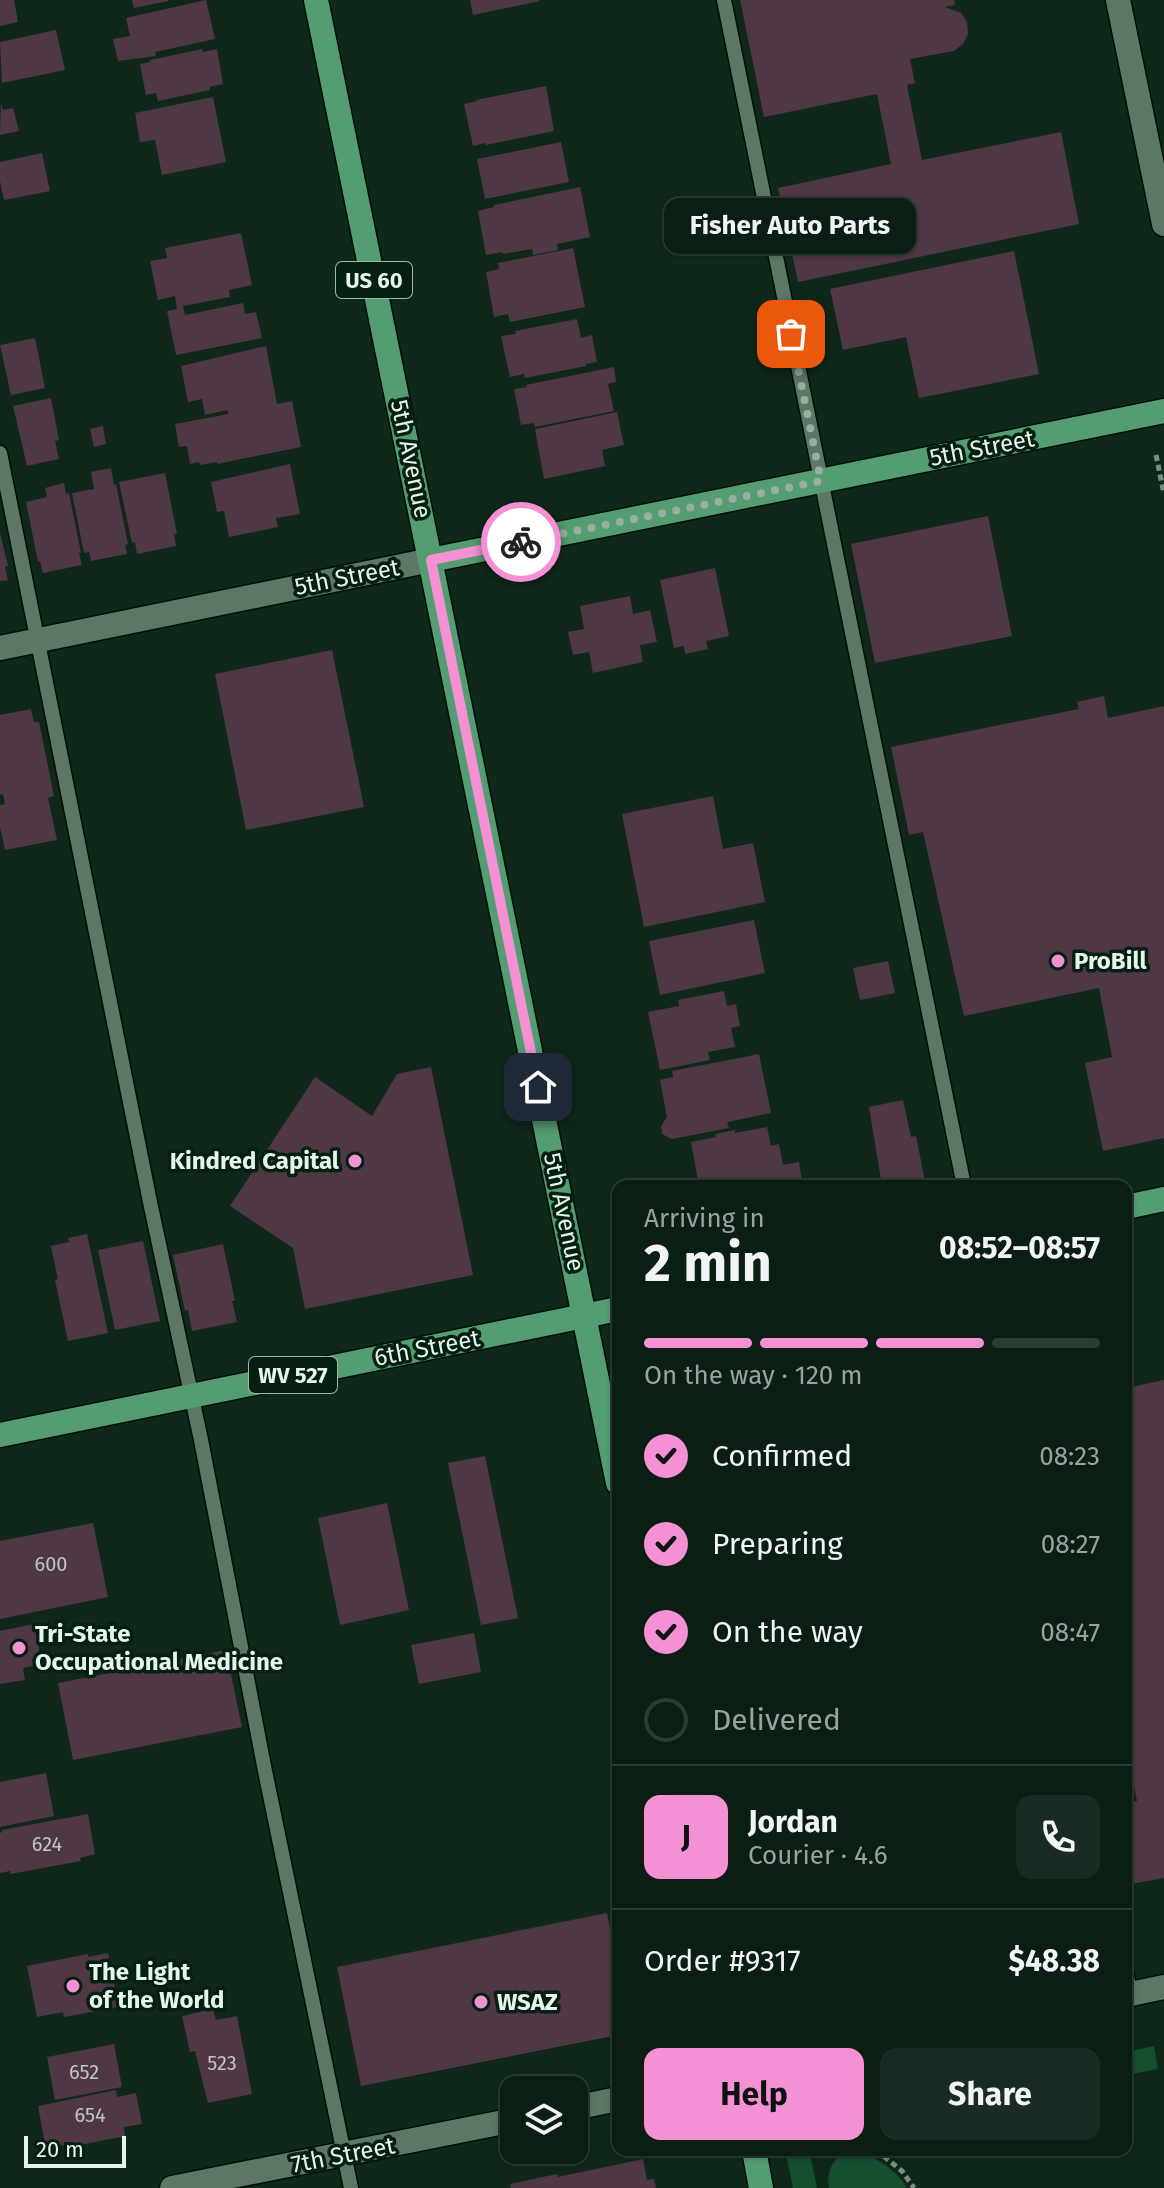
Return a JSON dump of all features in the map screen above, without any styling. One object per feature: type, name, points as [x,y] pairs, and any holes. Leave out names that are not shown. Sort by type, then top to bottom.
[{"type":"main road","name":"5th Avenue","points":[[316,0],[612,1453]]},
{"type":"main road","name":"5th Street","points":[[431,560],[1164,411]]},
{"type":"main road","points":[[1132,1206],[1164,1199]]},
{"type":"main road","name":"6th Street","points":[[0,1435],[612,1310]]},
{"type":"main road","points":[[755,2156],[761,2188]]},
{"type":"street","points":[[1118,0],[1164,224]]},
{"type":"street","name":"5th Street","points":[[0,648],[431,560]]},
{"type":"street","points":[[1132,1988],[1164,1987]]},
{"type":"street","points":[[588,2105],[612,2100]]},
{"type":"street","name":"7th Street","points":[[172,2188],[500,2123]]},
{"type":"lane","points":[[724,0],[963,1180]]},
{"type":"lane","points":[[0,453],[351,2188]]},
{"type":"path","points":[[1156,455],[1164,494]]},
{"type":"path","points":[[883,2156],[902,2171],[914,2188]]},
{"type":"green space","points":[[1154,2046],[1158,2069],[1132,2074],[1132,2051]]},
{"type":"green space","points":[[786,2156],[810,2156],[817,2188],[793,2188]]},
{"type":"green space","points":[[839,2156],[869,2156],[883,2163],[907,2188],[829,2188],[832,2165]]},
{"type":"building","points":[[0,0],[14,0],[18,22],[0,26]]},
{"type":"building","points":[[132,0],[168,0],[168,1],[134,8]]},
{"type":"building","points":[[206,0],[215,39],[155,52],[156,56],[118,61],[113,39],[130,36],[126,18]]},
{"type":"building","points":[[470,0],[539,0],[540,1],[473,15]]},
{"type":"building","points":[[740,0],[954,0],[955,5],[945,7],[961,13],[967,22],[968,34],[963,44],[954,51],[910,59],[915,83],[907,85],[922,160],[1061,132],[1079,224],[798,282],[778,188],[891,164],[877,94],[764,117]]},
{"type":"building","points":[[56,30],[65,70],[2,83],[0,42]]},
{"type":"building","points":[[202,49],[203,52],[217,49],[223,84],[210,87],[210,90],[158,101],[156,93],[146,95],[140,64]]},
{"type":"building","points":[[546,86],[554,131],[473,146],[464,104]]},
{"type":"building","points":[[213,97],[226,162],[162,175],[155,140],[140,142],[135,113]]},
{"type":"building","points":[[1,103],[3,110],[13,108],[19,131],[0,135]]},
{"type":"building","points":[[561,142],[569,182],[485,199],[477,159]]},
{"type":"building","points":[[42,153],[50,191],[4,200],[0,162]]},
{"type":"building","points":[[580,187],[590,237],[557,244],[558,250],[533,255],[532,249],[486,255],[478,211]]},
{"type":"building","points":[[241,233],[252,285],[229,290],[230,297],[183,306],[185,315],[243,303],[245,314],[256,312],[262,338],[176,355],[167,311],[177,309],[175,296],[158,300],[150,261],[167,258],[165,248]]},
{"type":"building","points":[[573,248],[585,307],[510,322],[508,314],[494,317],[486,272],[499,269],[498,263]]},
{"type":"building","points":[[1014,251],[1039,374],[919,398],[906,337],[843,350],[830,289]]},
{"type":"building","points":[[577,319],[581,338],[592,335],[597,362],[525,378],[524,374],[510,377],[501,336]]},
{"type":"building","points":[[35,338],[45,388],[11,395],[0,345]]},
{"type":"building","points":[[266,346],[277,404],[292,401],[301,447],[217,464],[190,464],[187,446],[179,447],[175,424],[228,414],[228,410],[205,415],[202,399],[188,402],[181,366]]},
{"type":"building","points":[[614,367],[616,382],[608,384],[614,411],[535,427],[534,423],[521,425],[514,389]]},
{"type":"building","points":[[51,398],[59,440],[55,441],[59,459],[27,466],[13,406]]},
{"type":"building","points":[[617,412],[624,445],[602,450],[605,466],[544,479],[535,429]]},
{"type":"building","points":[[103,426],[106,444],[94,447],[90,429]]},
{"type":"building","points":[[290,464],[300,514],[276,518],[278,527],[229,537],[224,511],[217,512],[211,482]]},
{"type":"building","points":[[111,468],[128,544],[125,545],[127,554],[91,561],[89,552],[84,553],[72,493],[94,489],[91,472]]},
{"type":"building","points":[[165,473],[177,534],[174,534],[176,546],[137,554],[119,482]]},
{"type":"building","points":[[64,483],[66,494],[69,493],[82,565],[43,573],[26,502],[47,497],[45,488]]},
{"type":"building","points":[[988,516],[1012,636],[875,663],[851,544]]},
{"type":"building","points":[[0,533],[8,580],[0,581]]},
{"type":"building","points":[[715,568],[729,636],[706,641],[708,649],[685,654],[684,646],[674,648],[660,580]]},
{"type":"building","points":[[630,596],[633,614],[650,610],[657,642],[640,645],[643,662],[593,673],[589,652],[573,655],[568,632],[584,629],[580,606]]},
{"type":"building","points":[[332,650],[364,807],[246,830],[215,674]]},
{"type":"building","points":[[1104,696],[1108,718],[1164,706],[1164,1138],[1103,1151],[1085,1063],[1112,1057],[1099,988],[964,1016],[923,832],[909,835],[891,747],[1079,709],[1077,702]]},
{"type":"building","points":[[31,709],[34,722],[39,722],[54,796],[48,798],[57,840],[5,850],[0,827],[0,805],[5,804],[3,794],[0,795],[0,715]]},
{"type":"building","points":[[713,796],[723,849],[753,843],[765,902],[644,927],[622,814]]},
{"type":"building","points":[[754,920],[765,973],[660,995],[649,941]]},
{"type":"building","points":[[888,961],[895,993],[860,1000],[853,968]]},
{"type":"building","points":[[724,991],[727,1006],[736,1004],[740,1026],[731,1028],[735,1047],[708,1052],[710,1060],[660,1070],[648,1012],[679,1006],[678,1000]]},
{"type":"building","points":[[759,1054],[771,1113],[727,1122],[729,1128],[672,1139],[662,1134],[661,1126],[667,1117],[660,1080],[673,1077],[672,1071]]},
{"type":"building","name":"Kindred Capital","points":[[431,1067],[473,1275],[305,1309],[293,1248],[230,1206],[315,1077],[372,1116],[397,1074]]},
{"type":"building","points":[[903,1100],[911,1137],[916,1136],[925,1180],[881,1180],[869,1107]]},
{"type":"building","points":[[767,1127],[771,1146],[779,1144],[783,1165],[799,1162],[802,1180],[698,1180],[691,1142],[716,1137],[715,1134],[735,1130],[735,1133]]},
{"type":"building","points":[[87,1234],[108,1333],[68,1341],[51,1246]]},
{"type":"building","points":[[143,1241],[160,1321],[115,1330],[98,1250]]},
{"type":"building","points":[[223,1244],[237,1322],[192,1331],[173,1255]]},
{"type":"building","points":[[1164,1380],[1164,1878],[1132,1884],[1132,1802],[1137,1801],[1132,1776],[1132,1387]]},
{"type":"building","points":[[485,1456],[518,1618],[481,1625],[448,1463]]},
{"type":"building","points":[[387,1503],[409,1610],[340,1625],[318,1518]]},
{"type":"building","points":[[93,1523],[108,1597],[0,1619],[0,1541]]},
{"type":"building","name":"Tri-State Occupational Medicine","points":[[34,1624],[42,1664],[23,1668],[25,1680],[0,1684],[0,1631]]},
{"type":"building","points":[[474,1633],[481,1672],[419,1684],[411,1645]]},
{"type":"building","points":[[226,1650],[242,1727],[73,1760],[58,1683]]},
{"type":"building","points":[[46,1773],[54,1816],[0,1827],[0,1782]]},
{"type":"building","points":[[88,1814],[95,1854],[80,1858],[81,1861],[10,1874],[10,1871],[0,1873],[2,1830]]},
{"type":"building","name":"WSAZ","points":[[607,1913],[612,1938],[612,2036],[361,2086],[337,1967]]},
{"type":"building","name":"The Light of the World","points":[[108,1953],[119,2007],[64,2017],[63,2012],[37,2017],[27,1966]]},
{"type":"building","points":[[213,2009],[216,2020],[237,2016],[252,2094],[208,2103],[195,2051],[190,2052],[182,2016]]},
{"type":"building","points":[[114,2044],[122,2087],[55,2100],[47,2057]]},
{"type":"building","points":[[116,2090],[117,2097],[136,2093],[142,2124],[124,2127],[125,2136],[46,2149],[38,2106]]},
{"type":"building","points":[[643,2159],[647,2180],[654,2179],[656,2188],[511,2188],[510,2184],[557,2174],[558,2177]]},
{"type":"way so far","points":[[521,542],[821,481],[791,334]]},
{"type":"place","name":"Fisher Auto Parts","points":[[791,334]]},
{"type":"place","name":"ProBill","points":[[1058,961]]},
{"type":"place","name":"Kindred Capital","points":[[355,1161]]},
{"type":"place","name":"Tri-State Occupational Medicine","points":[[19,1648]]},
{"type":"place","name":"The Light of the World","points":[[73,1986]]},
{"type":"place","name":"WSAZ","points":[[481,2002]]},
{"type":"route","points":[[521,542],[431,560],[538,1087]]}]
